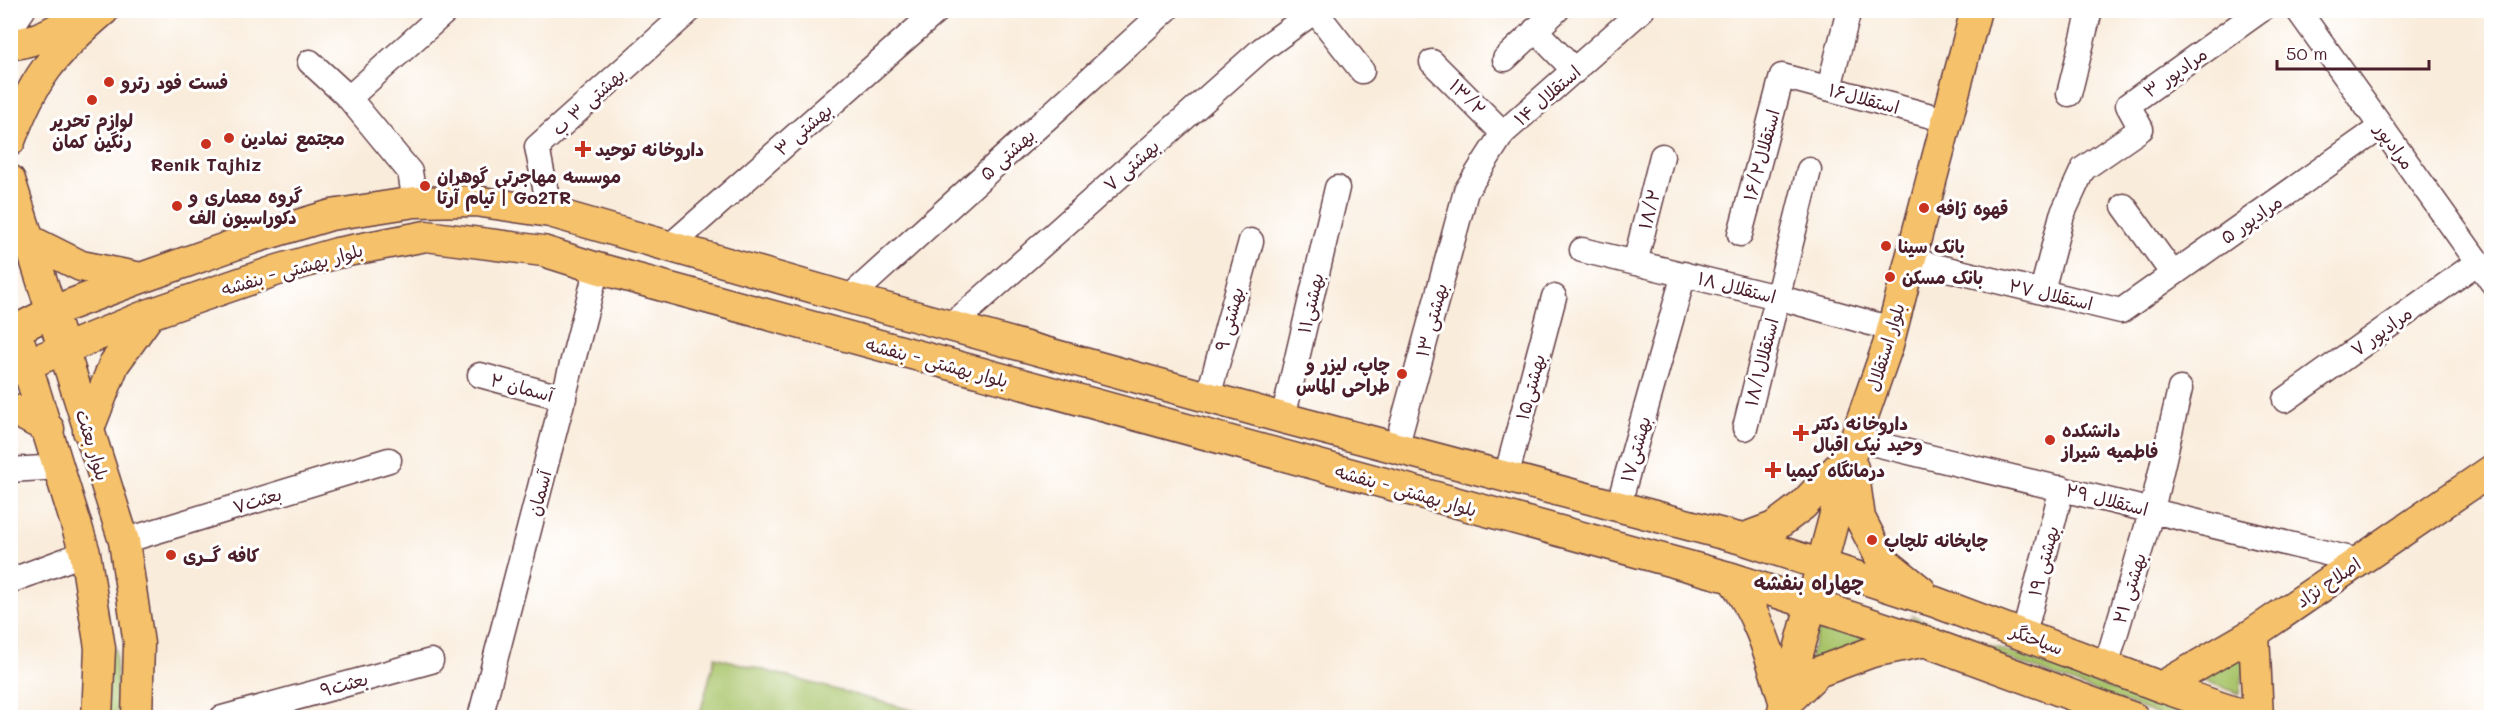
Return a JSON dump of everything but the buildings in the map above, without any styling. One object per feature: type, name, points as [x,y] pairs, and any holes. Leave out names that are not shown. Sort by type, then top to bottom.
[{"type":"main road","points":[[45,68],[35,67],[30,63],[27,53],[17,39],[63,27],[82,10]]},
{"type":"main road","points":[[10,141],[22,109],[45,68],[70,39],[104,10]]},
{"type":"main road","name":"بلوار استقلال","points":[[1783,711],[1853,446],[1892,329],[1976,10]]},
{"type":"main road","name":"بلوار بعثت","points":[[10,180],[124,541],[138,637],[137,717]]},
{"type":"main road","name":"بلوار بهشتی - بنفشه","points":[[12,326],[251,238],[331,215],[415,201],[475,201],[550,212],[849,298],[1283,418],[1743,539],[1822,565]]},
{"type":"main road","name":"بلوار بهشتی - بنفشه","points":[[19,368],[150,314],[337,253],[426,236],[543,251],[597,268],[1033,388],[1732,578],[1811,606]]},
{"type":"main road","points":[[27,239],[81,266],[141,278]]},
{"type":"main road","points":[[88,431],[114,364],[150,314]]},
{"type":"main road","name":"بلوار بعثت","points":[[12,326],[19,368],[49,429],[85,553],[99,640],[97,717]]},
{"type":"main road","points":[[1033,388],[1042,350]]},
{"type":"main road","points":[[10,408],[49,429]]},
{"type":"main road","points":[[1743,539],[1774,527],[1803,505],[1853,446]]},
{"type":"main road","points":[[1853,446],[1860,518],[1881,559],[1935,602]]},
{"type":"main road","name":"اصلاح نژاد","points":[[2161,687],[2254,633],[2492,470]]},
{"type":"main road","name":"سیاحتگر","points":[[1822,565],[1935,602],[2161,687],[2252,717]]},
{"type":"main road","points":[[1732,578],[1750,604],[1766,640],[1783,711]]},
{"type":"main road","points":[[1811,606],[1924,641],[2134,717]]},
{"type":"main road","points":[[2254,633],[2258,717]]},
{"type":"main road","points":[[99,640],[138,637]]},
{"type":"main road","points":[[1783,711],[1818,672],[1872,652],[1924,641]]},
{"type":"street","points":[[17,39],[23,10]]},
{"type":"street","name":"بهشتی ۳ ب","points":[[550,212],[537,147],[690,10]]},
{"type":"street","name":"بهشتی ۳","points":[[669,247],[938,10]]},
{"type":"street","name":"بهشتی ۵","points":[[849,298],[1166,10]]},
{"type":"street","points":[[1505,59],[1557,10]]},
{"type":"street","name":"استقلال ۱۴","points":[[1466,191],[1503,133],[1642,10]]},
{"type":"street","points":[[1829,88],[1849,10]]},
{"type":"street","points":[[2069,94],[2090,10]]},
{"type":"street","name":"۳ مرادپور","points":[[2042,291],[2062,215],[2083,169],[2141,129],[2128,105],[2261,10]]},
{"type":"street","name":"مرادپور","points":[[2298,10],[2492,282]]},
{"type":"street","points":[[350,98],[445,11]]},
{"type":"street","points":[[1316,11],[1362,71]]},
{"type":"street","name":"بهشتی ۷","points":[[952,325],[1260,50],[1316,11]]},
{"type":"street","points":[[1535,30],[1575,70]]},
{"type":"street","points":[[310,62],[350,98],[410,172],[415,201]]},
{"type":"street","name":"۱۳/۲","points":[[1432,62],[1503,133]]},
{"type":"street","name":"استقلال۱۶","points":[[1782,76],[1946,120]]},
{"type":"street","name":"استقلال۱۶/۲","points":[[1740,234],[1782,76]]},
{"type":"street","name":"۵ مرادپور","points":[[2121,311],[2381,127]]},
{"type":"street","name":"۱۸/۲","points":[[1635,262],[1662,156]]},
{"type":"street","name":"استقلال۱۸/۱","points":[[1745,428],[1809,170]]},
{"type":"street","name":"بهشتی۱۱","points":[[1283,418],[1337,188]]},
{"type":"street","name":"بهشتی ۱۳","points":[[1396,448],[1466,191]]},
{"type":"street","points":[[2124,206],[2174,274]]},
{"type":"street","name":"بهشتی ۹","points":[[1208,397],[1251,241]]},
{"type":"street","name":"استقلال ۱۸","points":[[1582,250],[1777,297],[1892,329]]},
{"type":"street","name":"۲۷ استقلال","points":[[1910,260],[2121,311]]},
{"type":"street","name":"۷ مرادپور","points":[[2285,400],[2478,262]]},
{"type":"street","name":"آسمان","points":[[480,717],[597,268]]},
{"type":"street","name":"بهشتی۱۷","points":[[1618,507],[1684,274]]},
{"type":"street","name":"بهشتی۱۵","points":[[1506,477],[1554,297]]},
{"type":"street","name":"۲ آسمان","points":[[480,375],[564,398]]},
{"type":"street","name":"۲۱ بهشتی","points":[[2106,666],[2152,510],[2180,389]]},
{"type":"street","name":"۲۹ استقلال","points":[[1853,446],[2062,488],[2359,561]]},
{"type":"street","name":"بعثت۷","points":[[124,541],[389,460]]},
{"type":"street","points":[[10,470],[60,467]]},
{"type":"street","name":"۱۹ بهشتی","points":[[2024,634],[2062,488]]},
{"type":"street","points":[[10,581],[85,553]]},
{"type":"street","name":"بعثت۹","points":[[222,717],[431,661]]},
{"type":"green space","points":[[1912,615],[1934,625],[2190,717],[2164,717],[1912,623]]},
{"type":"green space","points":[[1820,624],[1879,642],[1806,670]]},
{"type":"green space","points":[[109,648],[116,649],[118,717],[107,718]]},
{"type":"green space","points":[[2247,649],[2240,694],[2200,679]]},
{"type":"green space","points":[[715,657],[919,712],[917,717],[699,717]]},
{"type":"place","name":"فست فود رترو","points":[[109,82]]},
{"type":"place","name":"لوازم تحریر رنگین کمان","points":[[92,100]]},
{"type":"place","name":"مجتمع نمادین","points":[[229,138]]},
{"type":"place","name":"Renik Tajhiz","points":[[206,144]]},
{"type":"place","name":"داروخانه توحید","points":[[583,149]]},
{"type":"place","name":"موسسه مهاجرتی گوهران تیام آرتا | Go2TR","points":[[425,186]]},
{"type":"place","name":"گروه معماری و دکوراسیون الف","points":[[177,206]]},
{"type":"place","name":"قهوه ژافه","points":[[1924,208]]},
{"type":"place","name":"بانک سینا","points":[[1886,246]]},
{"type":"place","name":"بانک مسکن","points":[[1890,277]]},
{"type":"place","name":"چاپ، لیزر و طراحی الماس","points":[[1402,374]]},
{"type":"place","name":"داروخانه دکتر وحید نیک اقبال","points":[[1801,433]]},
{"type":"place","name":"دانشکده فاطمیه شیراز","points":[[2050,440]]},
{"type":"place","name":"درمانگاه کیمیا","points":[[1773,470]]},
{"type":"place","name":"چاپخانه تلچاپ","points":[[1872,540]]},
{"type":"place","name":"کافه گــری","points":[[171,555]]},
{"type":"district","name":"چهاراه بنفشه","points":[[1809,582]]}]
